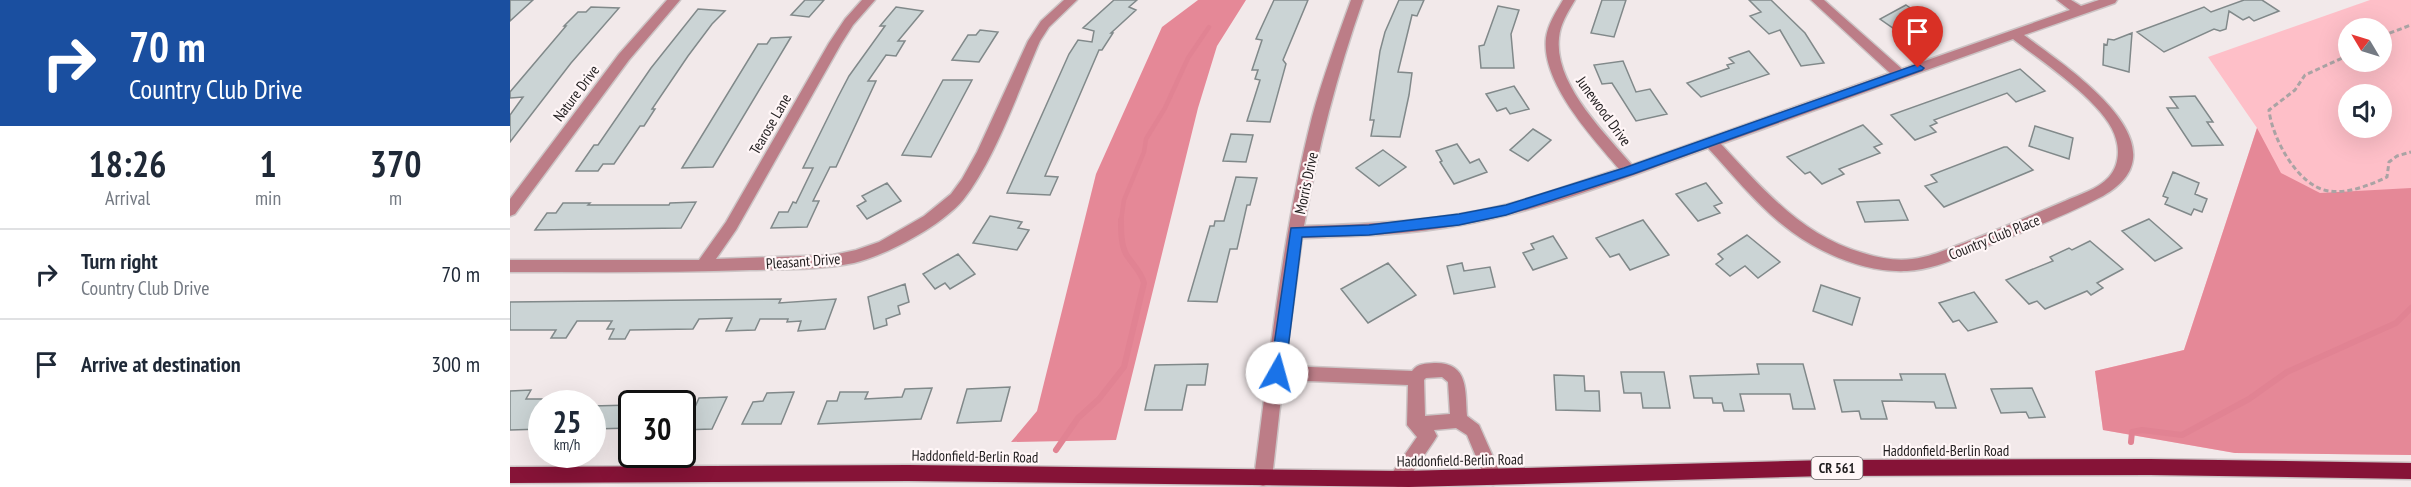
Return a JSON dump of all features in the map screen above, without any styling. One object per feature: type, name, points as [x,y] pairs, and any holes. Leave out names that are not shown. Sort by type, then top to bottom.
[{"type":"main road","name":"Haddonfield-Berlin Road","points":[[510,476],[908,473],[1398,479],[1450,483],[1493,477],[1839,468],[2150,467],[2411,471]]},
{"type":"street","name":"Nature Drive","points":[[510,210],[624,57],[674,0]]},
{"type":"street","name":"Tearose Lane","points":[[703,266],[731,226],[835,43],[849,22],[869,0]]},
{"type":"street","name":"Pleasant Drive","points":[[510,266],[703,266],[833,261],[857,256],[884,246],[929,220],[956,198],[984,152],[1034,41],[1045,24],[1071,0]]},
{"type":"street","name":"Morris Drive","points":[[1263,478],[1296,232],[1323,105],[1347,24],[1357,0]]},
{"type":"street","name":"Junewood Drive","points":[[1569,0],[1555,28],[1552,41],[1560,76],[1586,118],[1629,171]]},
{"type":"street","points":[[1817,0],[1899,74]]},
{"type":"street","points":[[2063,0],[2079,11]]},
{"type":"street","points":[[1296,232],[1369,230],[1459,219],[1506,210],[1629,171],[2111,0]]},
{"type":"street","name":"Country Club Place","points":[[1710,141],[1798,231],[1836,250],[1862,259],[1900,265],[1935,260],[2031,224],[2096,193],[2113,182],[2123,168],[2126,156],[2120,128],[2114,118],[2098,102],[2014,34]]},
{"type":"street","points":[[1398,479],[1428,436],[1416,425],[1416,378],[1422,371],[1445,370],[1456,379],[1459,420]]},
{"type":"street","points":[[1277,373],[1416,378]]},
{"type":"street","points":[[1416,425],[1459,420],[1473,430],[1493,477]]},
{"type":"path","points":[[2392,32],[2411,25]]},
{"type":"path","points":[[2338,60],[2305,75],[2295,90],[2269,110],[2268,121],[2275,140],[2289,159],[2310,181],[2326,191],[2354,189],[2377,183],[2387,177],[2389,162],[2397,156],[2411,152]]},
{"type":"shaded area","points":[[1198,0],[1246,0],[1217,46],[1198,108],[1116,440],[1011,442],[1037,411],[1096,174],[1162,27]]},
{"type":"shaded area","points":[[2370,0],[2411,0],[2411,455],[2235,453],[2103,430],[2095,371],[2184,350],[2257,128],[2208,57]]},
{"type":"shaded area","points":[[2257,128],[2281,173],[2320,193],[2411,188],[2411,455],[2235,453],[2103,430],[2095,371],[2184,350]]},
{"type":"building","points":[[510,0],[533,0],[510,21]]},
{"type":"building","points":[[805,0],[824,0],[809,17],[791,15]]},
{"type":"building","points":[[1114,0],[1137,0],[1129,7],[1136,10],[1111,33],[1113,33],[1102,50],[1099,50],[1045,176],[1058,177],[1050,195],[1007,193],[1069,54],[1078,40],[1092,42],[1094,31],[1083,28]]},
{"type":"building","points":[[1274,0],[1308,0],[1283,60],[1286,64],[1270,122],[1247,121],[1260,80],[1255,79],[1258,70],[1252,70],[1262,40],[1256,39]]},
{"type":"building","points":[[1399,0],[1424,0],[1417,16],[1412,15],[1398,72],[1412,73],[1409,95],[1400,137],[1371,136],[1374,120],[1370,120],[1380,51],[1385,32]]},
{"type":"building","points":[[1602,0],[1626,0],[1614,37],[1591,33]]},
{"type":"building","points":[[1749,0],[1771,0],[1805,33],[1824,63],[1801,66],[1780,30],[1769,34],[1750,16],[1761,12]]},
{"type":"building","points":[[2244,0],[2262,0],[2279,11],[2254,21],[2249,17],[2243,20],[2229,11],[2226,29],[2220,31],[2214,29],[2164,52],[2137,32],[2204,7],[2211,12]]},
{"type":"building","points":[[1906,5],[1929,21],[1903,35],[1880,19]]},
{"type":"building","points":[[1498,6],[1519,10],[1511,34],[1514,68],[1481,68],[1479,46],[1484,45]]},
{"type":"building","points":[[591,7],[619,8],[571,63],[510,142],[510,115],[523,97],[510,98],[510,92],[566,26],[564,26],[578,12],[586,12]]},
{"type":"building","points":[[896,7],[923,11],[898,41],[905,41],[896,56],[886,55],[868,81],[876,81],[836,167],[830,167],[813,201],[819,201],[807,227],[771,228],[779,212],[788,212],[793,202],[796,203],[813,168],[803,168],[838,97],[849,76],[885,26],[880,26]]},
{"type":"building","points":[[698,9],[725,11],[688,56],[652,109],[655,109],[644,126],[640,126],[614,164],[603,164],[598,171],[576,171],[594,145],[598,145],[651,68]]},
{"type":"building","points":[[980,30],[998,32],[979,62],[952,60],[968,35],[976,35]]},
{"type":"building","points":[[2132,33],[2129,72],[2103,65],[2104,44],[2107,45],[2108,39],[2114,40]]},
{"type":"building","points":[[791,37],[713,167],[682,168],[758,44],[767,44],[771,38]]},
{"type":"building","points":[[1749,51],[1769,74],[1701,97],[1687,83],[1729,68],[1727,65],[1734,63],[1729,58]]},
{"type":"building","points":[[1623,61],[1636,92],[1650,89],[1667,114],[1636,121],[1612,83],[1602,84],[1594,65]]},
{"type":"building","points":[[2020,69],[2045,91],[2016,102],[2007,93],[1934,120],[1937,123],[1930,126],[1936,132],[1915,140],[1891,115]]},
{"type":"building","points":[[943,80],[972,80],[931,157],[902,155]]},
{"type":"building","points":[[1514,86],[1529,109],[1510,114],[1506,108],[1497,111],[1486,94]]},
{"type":"building","points":[[2195,96],[2213,122],[2207,122],[2223,145],[2192,146],[2167,108],[2178,108],[2170,97]]},
{"type":"building","points":[[1863,125],[1882,144],[1874,147],[1880,153],[1839,169],[1844,174],[1822,184],[1810,172],[1805,174],[1787,157]]},
{"type":"building","points":[[2035,126],[2073,138],[2069,159],[2029,146]]},
{"type":"building","points":[[1533,129],[1551,140],[1528,161],[1510,150]]},
{"type":"building","points":[[1231,134],[1253,135],[1246,162],[1223,161]]},
{"type":"building","points":[[1457,144],[1470,163],[1479,159],[1487,172],[1454,184],[1436,151]]},
{"type":"building","points":[[2007,147],[2033,170],[1944,207],[1925,186],[1937,182],[1931,175]]},
{"type":"building","points":[[1383,150],[1406,167],[1379,186],[1356,168]]},
{"type":"building","points":[[2173,172],[2199,183],[2195,194],[2207,199],[2202,212],[2194,209],[2191,215],[2165,204],[2168,198],[2163,196]]},
{"type":"building","points":[[1236,177],[1257,178],[1250,205],[1247,205],[1237,249],[1230,249],[1217,302],[1188,301],[1210,226],[1214,226],[1215,221],[1224,221]]},
{"type":"building","points":[[887,183],[901,201],[867,219],[857,206],[866,201],[862,196]]},
{"type":"building","points":[[1706,183],[1722,203],[1714,206],[1720,213],[1698,221],[1676,194]]},
{"type":"building","points":[[1899,200],[1908,220],[1865,222],[1857,202]]},
{"type":"building","points":[[696,202],[681,228],[535,230],[547,213],[556,213],[563,203],[669,205],[670,203]]},
{"type":"building","points":[[990,216],[1022,222],[1018,228],[1029,230],[1017,250],[973,243]]},
{"type":"building","points":[[2149,219],[2182,248],[2155,261],[2122,231]]},
{"type":"building","points":[[1643,220],[1669,255],[1630,270],[1619,254],[1610,257],[1596,238]]},
{"type":"building","points":[[1747,235],[1780,262],[1758,278],[1745,266],[1730,276],[1716,264],[1723,259],[1718,254]]},
{"type":"building","points":[[1553,236],[1567,258],[1533,270],[1523,253],[1534,249],[1531,244]]},
{"type":"building","points":[[2090,241],[2123,269],[2097,283],[2103,288],[2091,295],[2087,291],[2045,309],[2037,301],[2029,304],[2006,280],[2053,261],[2050,257]]},
{"type":"building","points":[[958,254],[975,274],[950,289],[945,283],[935,289],[923,274]]},
{"type":"building","points":[[1388,263],[1416,295],[1368,323],[1341,289]]},
{"type":"building","points":[[1462,263],[1464,271],[1490,267],[1495,287],[1454,294],[1447,266]]},
{"type":"building","points":[[905,284],[909,302],[898,306],[900,314],[886,319],[887,325],[874,329],[868,297]]},
{"type":"building","points":[[1821,285],[1860,298],[1852,325],[1813,311]]},
{"type":"building","points":[[1974,292],[1997,322],[1968,331],[1959,320],[1953,322],[1939,303]]},
{"type":"building","points":[[781,299],[779,303],[836,299],[825,329],[798,331],[801,321],[760,319],[755,330],[726,331],[732,318],[699,319],[693,329],[630,330],[625,339],[609,339],[614,329],[607,329],[612,321],[577,321],[566,338],[551,338],[556,330],[510,330],[510,302]]},
{"type":"building","points":[[1208,364],[1205,385],[1187,385],[1182,410],[1145,410],[1155,365]]},
{"type":"building","points":[[1757,364],[1803,364],[1815,409],[1793,409],[1790,394],[1740,394],[1744,411],[1724,411],[1722,403],[1713,403],[1712,398],[1694,398],[1690,376],[1759,374]]},
{"type":"building","points":[[1621,372],[1664,372],[1670,408],[1643,408],[1641,393],[1624,393]]},
{"type":"building","points":[[1900,374],[1945,374],[1956,408],[1936,408],[1934,402],[1882,401],[1887,419],[1861,419],[1859,411],[1842,412],[1834,380],[1902,380]]},
{"type":"building","points":[[1554,375],[1584,376],[1585,391],[1599,391],[1600,411],[1556,410]]},
{"type":"building","points":[[1010,387],[1001,421],[957,423],[967,389]]},
{"type":"building","points":[[932,388],[921,419],[818,424],[827,401],[837,401],[840,392],[868,392],[865,399],[902,397],[905,389]]},
{"type":"building","points":[[2032,388],[2045,417],[2029,418],[2026,412],[2001,413],[1991,389]]},
{"type":"building","points":[[528,390],[526,399],[528,399],[528,429],[510,430],[510,391]]},
{"type":"building","points":[[794,392],[781,424],[742,424],[753,402],[763,401],[767,393]]},
{"type":"building","points":[[727,397],[712,429],[696,430],[696,405],[699,398]]},
{"type":"building","points":[[618,405],[618,428],[606,429],[606,406]]},
{"type":"waterway","points":[[1121,221],[1124,200],[1144,152],[1146,139],[1165,108],[1188,58],[1209,27]]},
{"type":"waterway","points":[[1056,450],[1078,418],[1099,399],[1124,367],[1144,283],[1124,250],[1121,221]]},
{"type":"waterway","points":[[2131,442],[2132,432],[2142,430],[2182,435],[2249,399],[2287,372],[2396,323],[2411,308]]},
{"type":"route","points":[[1277,373],[1296,232],[1369,230],[1459,219],[1506,210],[1629,171],[1918,68]]}]
